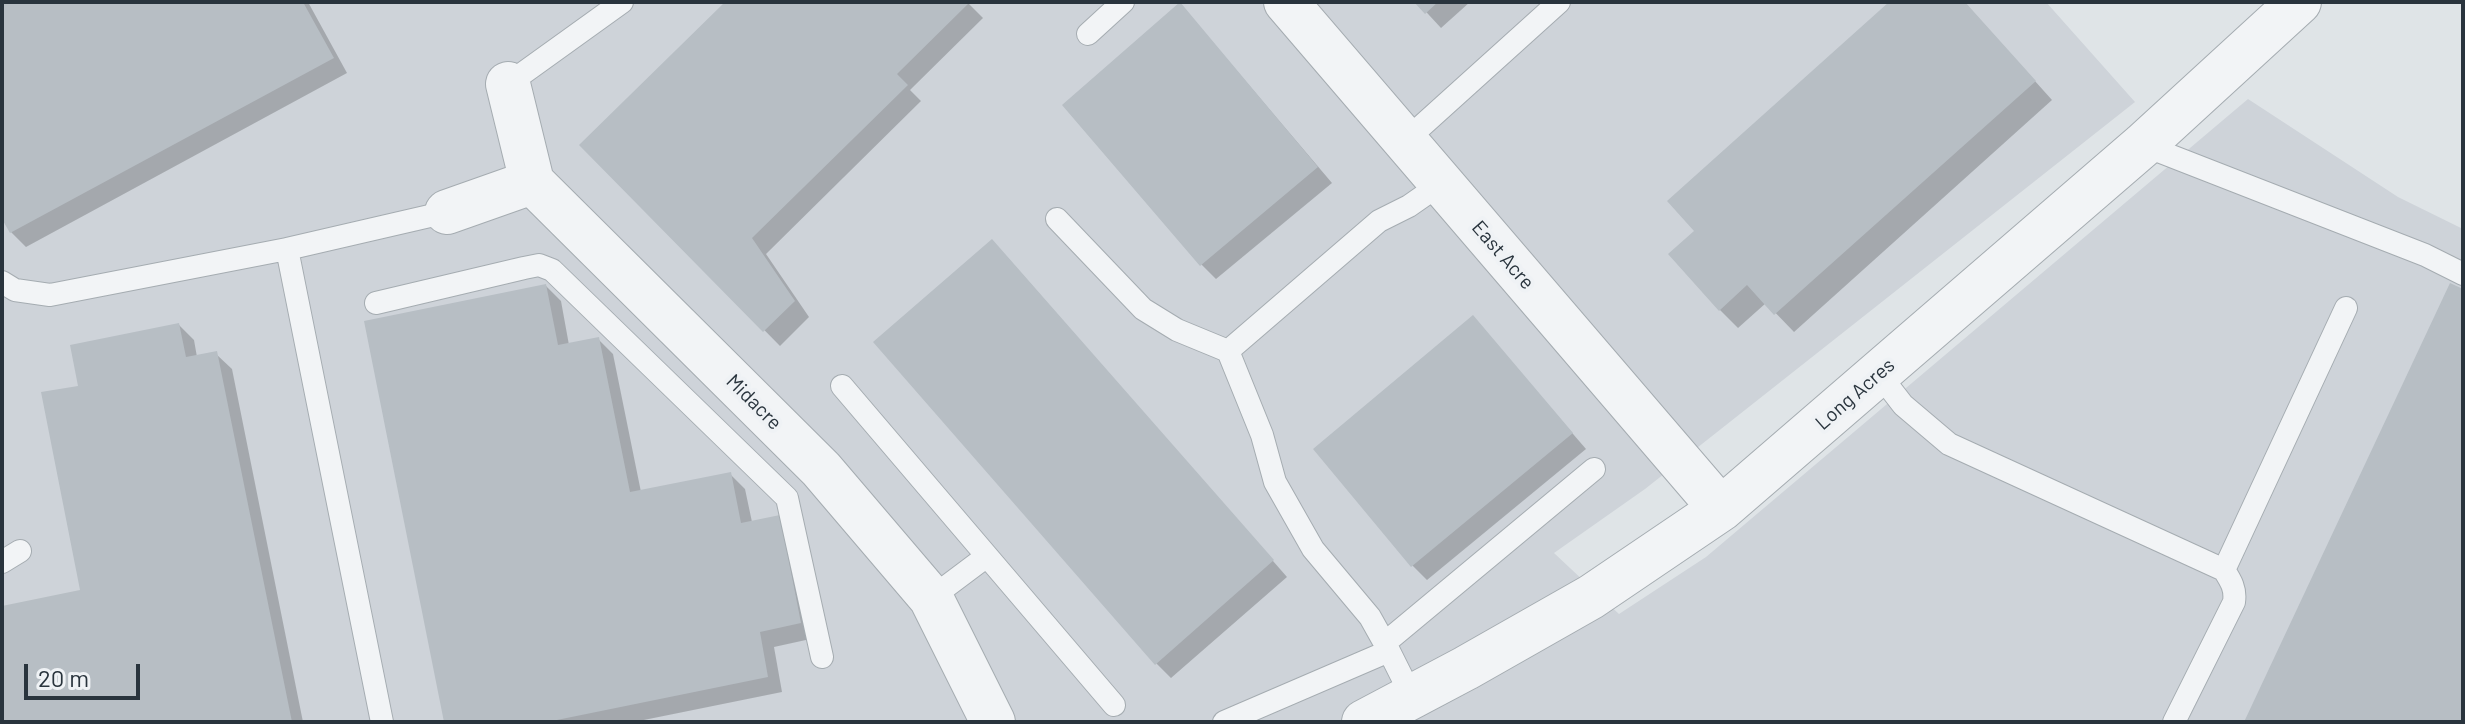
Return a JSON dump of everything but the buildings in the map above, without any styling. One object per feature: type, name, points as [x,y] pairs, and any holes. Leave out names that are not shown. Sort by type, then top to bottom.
[{"type":"street","name":"East Acre","points":[[1286,2],[1721,509]]},
{"type":"street","name":"Long Acres","points":[[1364,722],[1591,597],[1721,509],[2143,145],[2299,2]]},
{"type":"street","points":[[447,212],[532,182],[508,84]]},
{"type":"street","name":"Midacre","points":[[532,182],[804,483],[931,598],[993,722]]},
{"type":"lane","points":[[508,84],[622,2]]},
{"type":"lane","points":[[1088,34],[1123,2]]},
{"type":"lane","points":[[1405,141],[1559,2]]},
{"type":"lane","points":[[2143,145],[2425,255],[2463,274]]},
{"type":"lane","points":[[1228,351],[1379,221],[1409,206],[1442,183]]},
{"type":"lane","points":[[2,282],[15,290],[50,295],[287,249],[447,212]]},
{"type":"lane","points":[[1057,219],[1143,309],[1177,330],[1228,351],[1262,435],[1275,482],[1313,549],[1370,617],[1388,646],[1412,697]]},
{"type":"lane","points":[[287,249],[382,722]]},
{"type":"lane","points":[[376,303],[539,265],[552,270],[804,483],[822,657]]},
{"type":"lane","points":[[2224,570],[2346,308]]},
{"type":"lane","points":[[1879,374],[1903,405],[1949,444],[2224,570],[2232,583],[2234,602],[2174,722]]},
{"type":"lane","points":[[842,386],[1114,705]]},
{"type":"lane","points":[[1224,722],[1388,646],[1594,469]]},
{"type":"lane","points":[[931,598],[987,556]]},
{"type":"shaded area","points":[[2,2],[2046,2],[2135,102],[1645,489],[1554,553],[1619,614],[1706,557],[2248,99],[2398,197],[2463,229],[2463,722],[2,722]]}]
